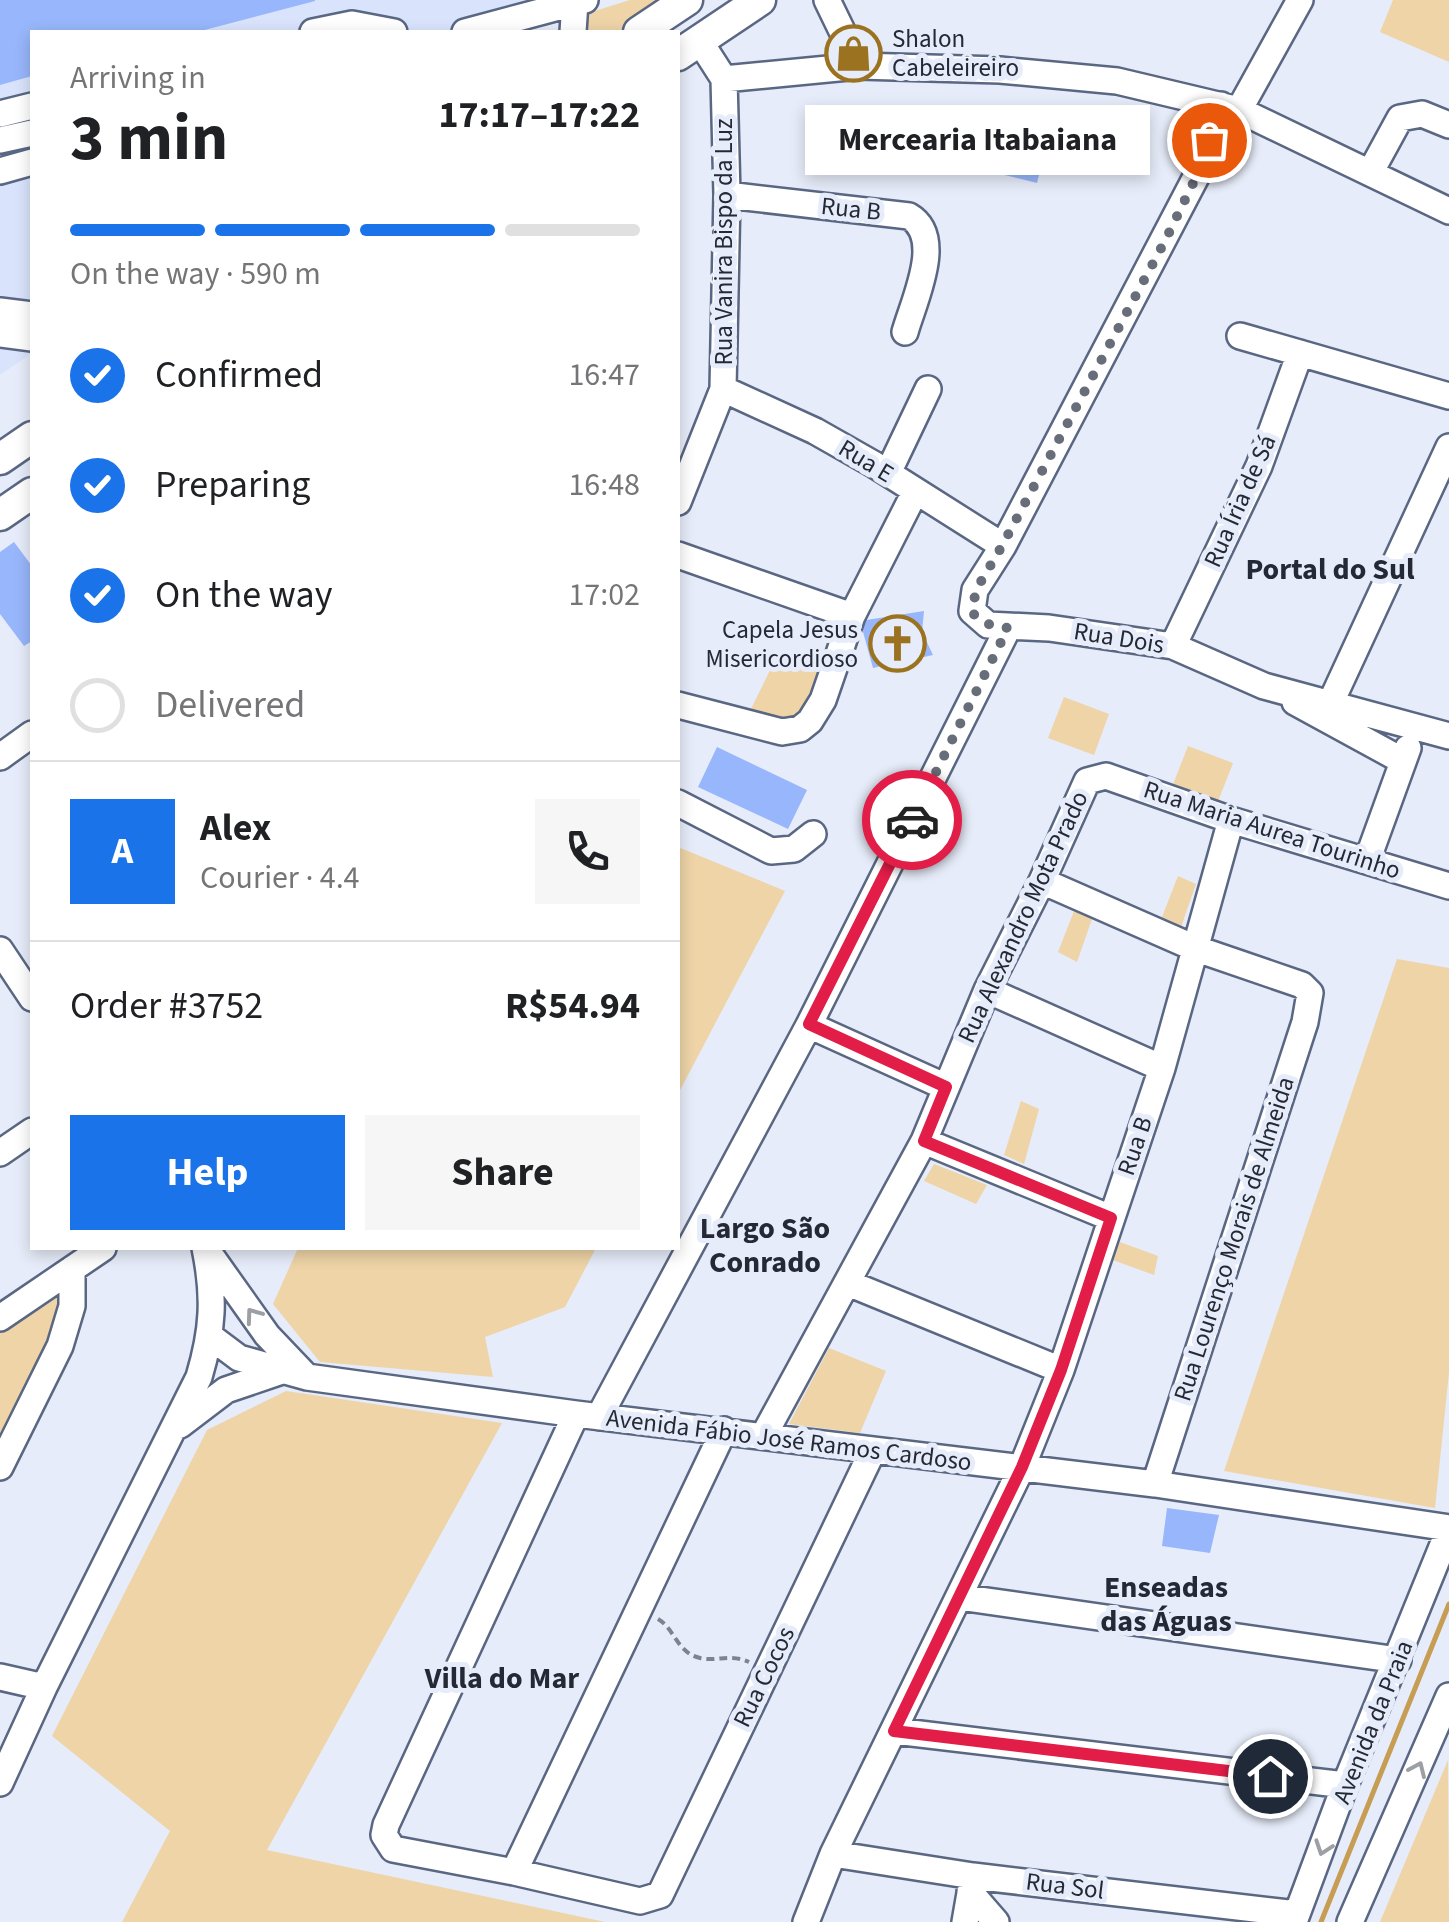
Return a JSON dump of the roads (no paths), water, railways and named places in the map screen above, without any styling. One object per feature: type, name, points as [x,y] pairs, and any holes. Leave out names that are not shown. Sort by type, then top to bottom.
[{"type":"main road","points":[[643,30],[687,0]]},
{"type":"main road","points":[[688,47],[760,0]]},
{"type":"main road","points":[[0,458],[30,438]]},
{"type":"main road","points":[[0,515],[30,499]]},
{"type":"street","points":[[827,0],[859,66]]},
{"type":"street","points":[[1002,546],[1230,108],[1300,0]]},
{"type":"street","points":[[321,30],[337,1]]},
{"type":"street","points":[[486,30],[534,23],[580,1]]},
{"type":"street","points":[[573,30],[580,1]]},
{"type":"street","points":[[321,30],[352,24],[384,30]]},
{"type":"street","points":[[688,47],[724,79],[859,66],[1000,70],[1117,81],[1230,108],[1449,211]]},
{"type":"street","name":"Rua Vanira Bispo da Luz","points":[[680,497],[723,389],[728,195],[724,79]]},
{"type":"street","points":[[0,114],[30,106]]},
{"type":"street","points":[[1370,173],[1400,118],[1422,114],[1449,125]]},
{"type":"street","points":[[0,140],[30,132]]},
{"type":"street","points":[[0,172],[30,163]]},
{"type":"street","name":"Rua B","points":[[728,195],[908,216],[918,222],[926,238],[926,255],[906,332]]},
{"type":"street","points":[[0,311],[30,316]]},
{"type":"street","points":[[0,334],[30,338]]},
{"type":"street","points":[[1240,336],[1449,396]]},
{"type":"street","name":"Rua Íria de Sá","points":[[1173,646],[1259,466],[1300,353]]},
{"type":"street","name":"Rua E","points":[[723,389],[815,431],[1002,546]]},
{"type":"street","points":[[888,473],[928,389]]},
{"type":"street","points":[[1330,702],[1449,447]]},
{"type":"street","points":[[680,709],[782,732],[800,729],[823,700],[852,616],[915,492]]},
{"type":"street","name":"Rua Dois","points":[[1002,546],[976,590],[972,612],[988,625],[1048,628],[1173,646],[1264,686],[1403,761]]},
{"type":"street","points":[[680,556],[852,616]]},
{"type":"street","points":[[724,1430],[514,1872],[393,1849],[386,1843],[386,1826],[588,1416],[809,1024],[1008,628]]},
{"type":"street","name":"Rua Dois","points":[[1264,686],[1449,736]]},
{"type":"street","points":[[1367,860],[1416,727]]},
{"type":"street","points":[[0,757],[29,743]]},
{"type":"street","name":"Rua Maria Aurea Tourinho","points":[[1095,776],[1106,776],[1231,820],[1449,886]]},
{"type":"street","name":"Rua Alexandro Mota Prado","points":[[764,1435],[924,1141],[986,990],[1042,881],[1083,786],[1095,776]]},
{"type":"street","points":[[680,804],[771,851],[794,849],[813,834]]},
{"type":"street","name":"Rua B","points":[[806,1922],[833,1854],[1022,1467],[1061,1370],[1162,1068],[1231,820]]},
{"type":"street","points":[[1042,881],[1197,949]]},
{"type":"street","name":"Rua Lourenço Morais de Almeida","points":[[1154,1484],[1305,1022],[1310,992],[1302,985],[1197,949]]},
{"type":"street","points":[[0,950],[7,977],[30,996]]},
{"type":"street","points":[[986,990],[1162,1068]]},
{"type":"street","points":[[809,1024],[946,1087]]},
{"type":"street","points":[[0,1153],[30,1132]]},
{"type":"street","points":[[924,1141],[1111,1218]]},
{"type":"street","points":[[0,1318],[100,1250]]},
{"type":"street","points":[[0,1783],[199,1377],[211,1337],[211,1278],[205,1250]]},
{"type":"street","points":[[206,1250],[268,1335],[307,1377]]},
{"type":"street","points":[[0,1468],[60,1346],[72,1306],[72,1268]]},
{"type":"street","points":[[848,1284],[1061,1370]]},
{"type":"street","name":"Avenida Fábio José Ramos Cardoso","points":[[211,1337],[239,1358],[307,1377],[588,1416],[1154,1484],[1449,1529]]},
{"type":"street","points":[[173,1432],[226,1390],[279,1372]]},
{"type":"street","name":"Rua Cocos","points":[[514,1872],[640,1901],[660,1895],[873,1450]]},
{"type":"street","name":"Avenida da Praia","points":[[1296,1918],[1449,1529]]},
{"type":"street","points":[[959,1598],[1398,1660]]},
{"type":"street","points":[[0,1677],[44,1687]]},
{"type":"street","points":[[1350,1922],[1449,1696]]},
{"type":"street","points":[[894,1731],[1346,1785]]},
{"type":"street","name":"Rua Sol","points":[[833,1854],[971,1884],[1296,1918]]},
{"type":"street","points":[[965,1922],[971,1884]]},
{"type":"street","points":[[971,1884],[996,1922]]},
{"type":"waterway","points":[[1321,1922],[1449,1604]]},
{"type":"place","name":"Shalon Cabeleireiro","points":[[853,53]]},
{"type":"place","name":"Mercearia Itabaiana","points":[[1209,140]]},
{"type":"place","name":"Capela Jesus Misericordioso","points":[[897,644]]},
{"type":"district","name":"Portal do Sul","points":[[1330,569]]},
{"type":"district","name":"Largo São Conrado","points":[[765,1245]]},
{"type":"district","name":"Enseadas das Águas","points":[[1166,1604]]},
{"type":"district","name":"Villa do Mar","points":[[502,1678]]}]
